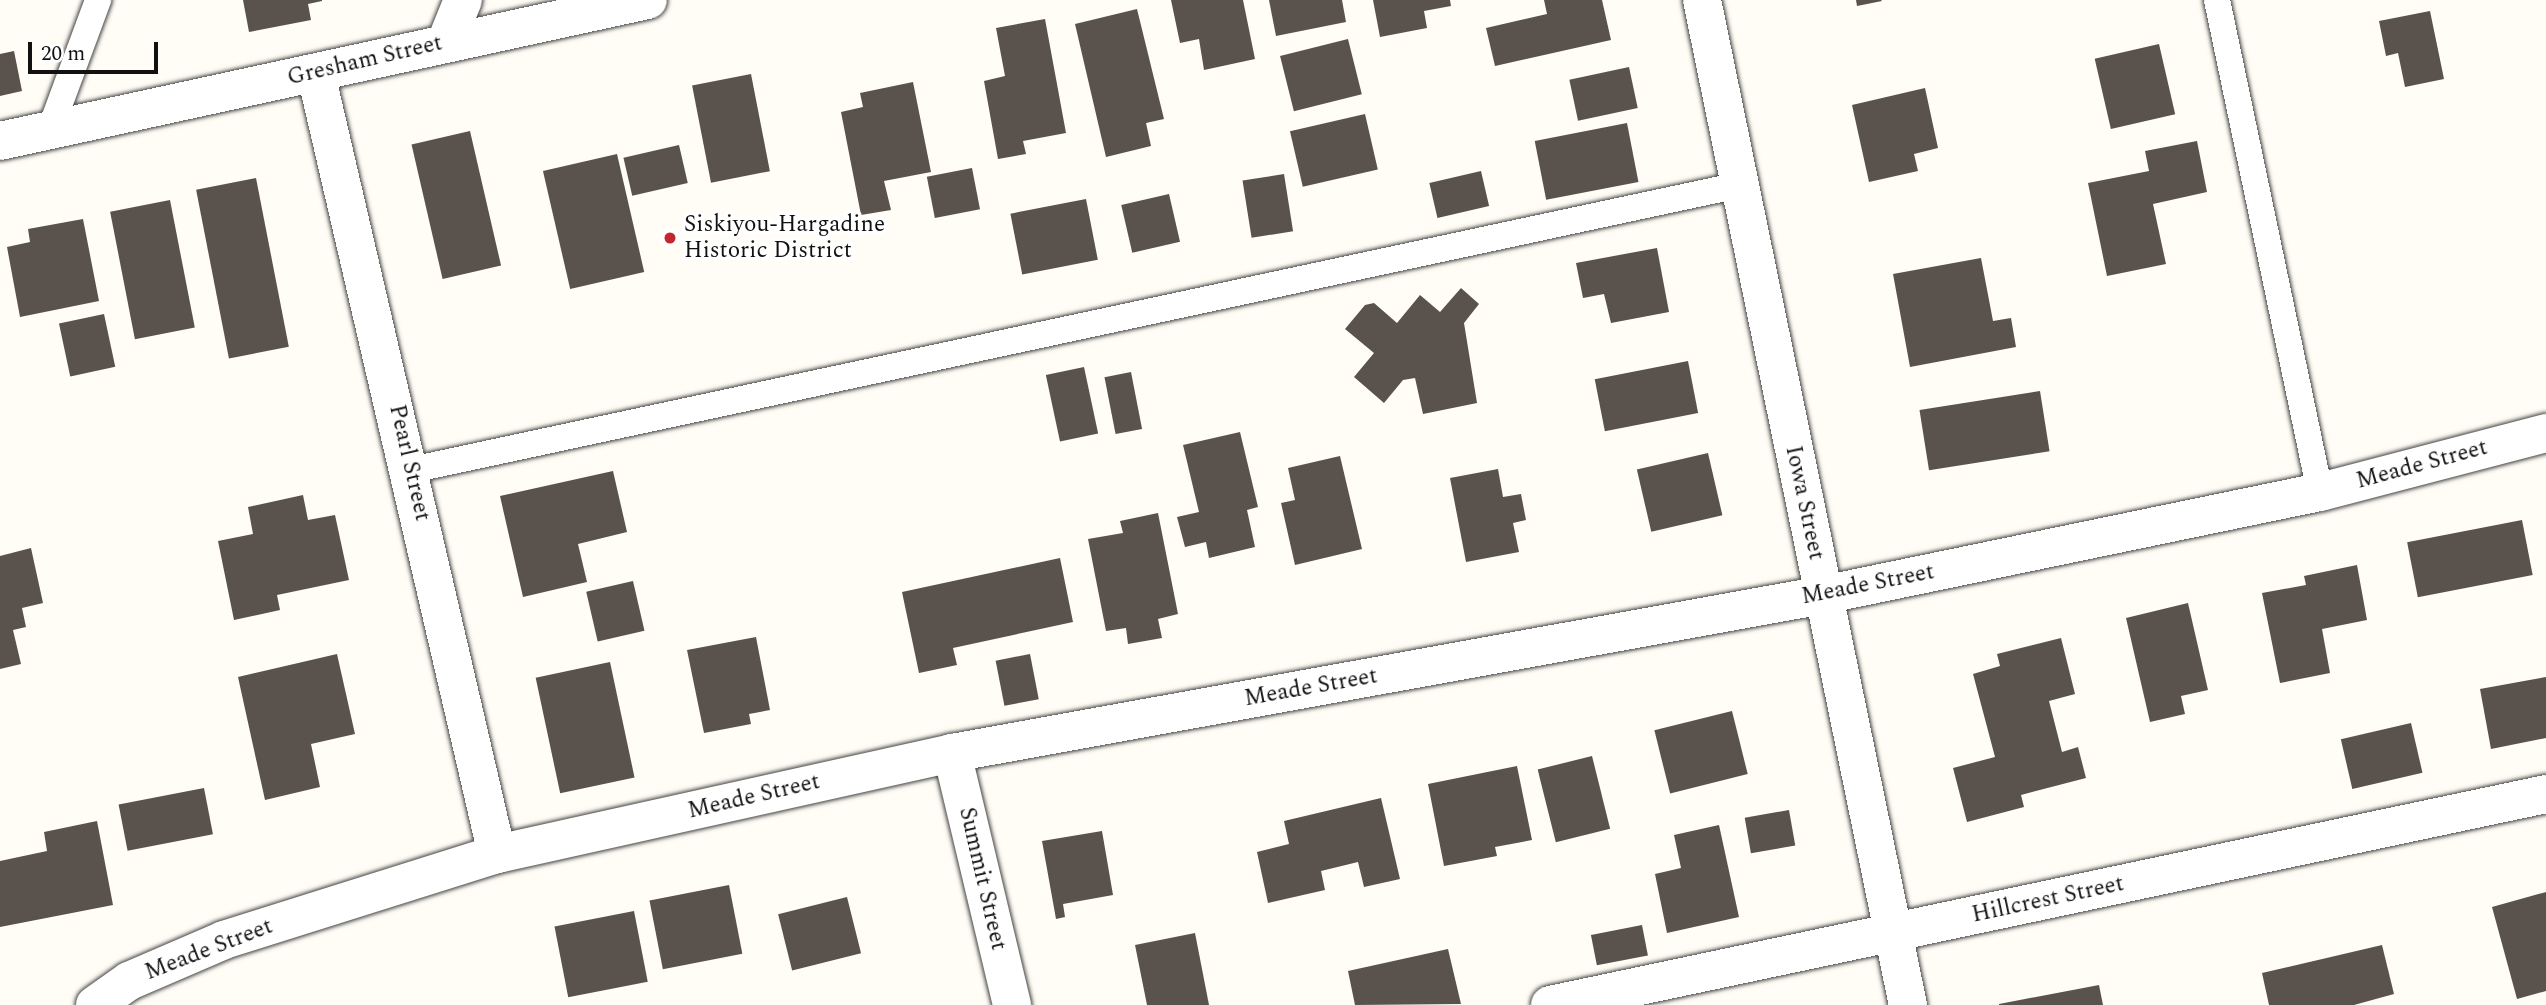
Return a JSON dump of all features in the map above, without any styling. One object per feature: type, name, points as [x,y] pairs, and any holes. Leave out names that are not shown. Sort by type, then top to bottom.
[{"type":"street","points":[[446,42],[463,0]]},
{"type":"street","name":"Gresham Street","points":[[0,141],[648,0]]},
{"type":"street","name":"Iowa Street","points":[[1702,0],[1908,1005]]},
{"type":"street","name":"Pearl Street","points":[[316,74],[411,470],[497,854]]},
{"type":"street","name":"Meade Street","points":[[95,1005],[129,981],[224,940],[497,854],[952,753],[1823,595],[2320,492],[2546,433]]},
{"type":"street","name":"Summit Street","points":[[952,753],[1012,1005]]},
{"type":"street","name":"Hillcrest Street","points":[[1549,1005],[2546,794]]},
{"type":"lane","points":[[50,130],[98,0]]},
{"type":"lane","points":[[2217,0],[2320,492]]},
{"type":"lane","points":[[411,470],[1739,185]]},
{"type":"building","points":[[243,0],[322,1],[308,4],[311,20],[249,32]]},
{"type":"building","points":[[1171,0],[1243,0],[1255,59],[1204,70],[1199,39],[1180,43]]},
{"type":"building","points":[[1269,0],[1342,0],[1346,22],[1276,36]]},
{"type":"building","points":[[1373,0],[1450,0],[1451,6],[1424,11],[1427,28],[1380,37]]},
{"type":"building","points":[[1544,0],[1602,0],[1611,40],[1495,66],[1486,28],[1547,14]]},
{"type":"building","points":[[1856,0],[1881,0],[1882,1],[1857,6]]},
{"type":"building","points":[[1137,9],[1164,119],[1146,123],[1151,146],[1106,157],[1075,24]]},
{"type":"building","points":[[2430,11],[2444,79],[2405,87],[2398,53],[2386,56],[2379,21]]},
{"type":"building","points":[[1045,19],[1066,133],[1023,141],[1026,154],[998,159],[984,81],[1005,76],[996,28]]},
{"type":"building","points":[[1348,39],[1362,94],[1294,111],[1280,56]]},
{"type":"building","points":[[2159,44],[2175,114],[2111,129],[2095,59]]},
{"type":"building","points":[[14,51],[22,91],[0,96],[0,54]]},
{"type":"building","points":[[1629,67],[1638,108],[1578,121],[1569,80]]},
{"type":"building","points":[[751,74],[770,171],[711,183],[692,85]]},
{"type":"building","points":[[913,82],[931,172],[884,181],[891,210],[861,215],[841,112],[863,107],[860,93]]},
{"type":"building","points":[[1925,88],[1938,148],[1914,154],[1918,171],[1869,182],[1852,105]]},
{"type":"building","points":[[1365,114],[1378,170],[1303,187],[1290,131]]},
{"type":"building","points":[[1627,123],[1638,182],[1546,200],[1535,141]]},
{"type":"building","points":[[470,131],[501,265],[443,279],[412,144]]},
{"type":"building","points":[[2197,141],[2207,192],[2153,204],[2166,264],[2107,276],[2088,183],[2149,171],[2145,151]]},
{"type":"building","points":[[679,145],[688,183],[632,196],[623,158]]},
{"type":"building","points":[[617,154],[644,272],[570,289],[543,171]]},
{"type":"building","points":[[972,168],[980,209],[935,218],[927,177]]},
{"type":"building","points":[[1481,171],[1489,206],[1437,218],[1429,183]]},
{"type":"building","points":[[1284,174],[1293,231],[1252,238],[1243,181]]},
{"type":"building","points":[[256,178],[289,347],[229,358],[196,190]]},
{"type":"building","points":[[1169,194],[1180,242],[1132,253],[1121,205]]},
{"type":"building","points":[[1086,199],[1098,260],[1022,275],[1010,214]]},
{"type":"building","points":[[170,200],[195,328],[135,339],[110,212]]},
{"type":"building","points":[[83,219],[99,301],[20,317],[7,247],[30,242],[28,229]]},
{"type":"building","points":[[1657,248],[1669,312],[1611,323],[1604,294],[1583,298],[1576,263]]},
{"type":"building","points":[[1981,258],[1993,321],[2011,318],[2016,347],[1910,367],[1893,274]]},
{"type":"building","points":[[1461,288],[1479,304],[1464,323],[1477,403],[1423,414],[1415,378],[1403,380],[1384,403],[1354,377],[1374,353],[1345,329],[1365,305],[1374,303],[1397,323],[1420,295],[1440,312]]},
{"type":"building","points":[[104,314],[115,367],[70,376],[59,324]]},
{"type":"building","points":[[1688,361],[1698,413],[1605,431],[1595,379]]},
{"type":"building","points":[[1084,367],[1098,434],[1060,442],[1046,375]]},
{"type":"building","points":[[1131,372],[1142,429],[1116,434],[1104,377]]},
{"type":"building","points":[[2040,391],[2050,451],[1929,470],[1920,410]]},
{"type":"building","points":[[1240,432],[1258,507],[1247,510],[1255,547],[1209,558],[1206,542],[1185,547],[1177,517],[1199,512],[1183,445]]},
{"type":"building","points":[[1708,453],[1722,515],[1651,532],[1637,469]]},
{"type":"building","points":[[1340,456],[1362,549],[1295,565],[1281,503],[1295,500],[1288,468]]},
{"type":"building","points":[[1498,469],[1503,497],[1521,494],[1526,520],[1513,523],[1519,552],[1466,562],[1450,478]]},
{"type":"building","points":[[613,471],[627,532],[578,544],[587,582],[523,597],[500,496]]},
{"type":"building","points":[[303,495],[308,520],[335,515],[349,580],[277,595],[280,610],[234,620],[218,541],[253,534],[248,507]]},
{"type":"building","points":[[1158,513],[1178,614],[1158,619],[1162,638],[1128,644],[1126,628],[1106,631],[1088,539],[1123,533],[1120,521]]},
{"type":"building","points":[[2522,520],[2533,575],[2418,597],[2407,542]]},
{"type":"building","points":[[31,548],[43,603],[22,608],[26,627],[13,630],[21,664],[0,669],[0,556]]},
{"type":"building","points":[[1060,558],[1073,622],[953,648],[957,665],[919,673],[902,592]]},
{"type":"building","points":[[2357,565],[2367,620],[2322,629],[2330,673],[2280,683],[2262,593],[2306,585],[2304,576]]},
{"type":"building","points":[[633,581],[644,631],[598,641],[586,592]]},
{"type":"building","points":[[2188,603],[2208,690],[2181,696],[2185,714],[2150,722],[2126,618]]},
{"type":"building","points":[[756,637],[770,710],[749,714],[751,724],[704,733],[687,650]]},
{"type":"building","points":[[2061,638],[2075,694],[2049,701],[2062,752],[2078,747],[2086,778],[2021,795],[2024,807],[1967,822],[1953,768],[1995,757],[1973,674],[2000,666],[1997,654]]},
{"type":"building","points":[[337,654],[355,734],[311,744],[320,787],[265,800],[238,677]]},
{"type":"building","points":[[1030,654],[1039,699],[1004,706],[996,661]]},
{"type":"building","points":[[610,662],[635,777],[560,793],[536,678]]},
{"type":"building","points":[[2546,677],[2546,738],[2491,749],[2480,689]]},
{"type":"building","points":[[1732,711],[1748,774],[1670,793],[1654,730]]},
{"type":"building","points":[[2411,723],[2422,773],[2352,789],[2341,739]]},
{"type":"building","points":[[1592,756],[1610,829],[1556,842],[1538,770]]},
{"type":"building","points":[[1517,766],[1532,840],[1495,847],[1497,856],[1444,866],[1428,784]]},
{"type":"building","points":[[204,788],[213,834],[128,851],[119,805]]},
{"type":"building","points":[[1381,798],[1400,879],[1364,887],[1358,862],[1321,871],[1325,890],[1268,903],[1257,852],[1289,844],[1284,821]]},
{"type":"building","points":[[1789,810],[1795,845],[1751,853],[1745,818]]},
{"type":"building","points":[[97,821],[113,905],[0,927],[0,861],[47,851],[44,832]]},
{"type":"building","points":[[1719,825],[1739,917],[1667,933],[1655,874],[1681,868],[1674,835]]},
{"type":"building","points":[[1102,831],[1113,895],[1063,904],[1065,917],[1056,919],[1042,841]]},
{"type":"building","points":[[729,885],[742,954],[663,969],[649,900]]},
{"type":"building","points":[[2546,892],[2546,991],[2517,999],[2492,907]]},
{"type":"building","points":[[847,897],[861,953],[792,970],[778,914]]},
{"type":"building","points":[[634,911],[648,982],[568,997],[554,926]]},
{"type":"building","points":[[1642,925],[1648,955],[1597,965],[1591,935]]},
{"type":"building","points":[[1195,933],[1209,1005],[1147,1005],[1135,945]]},
{"type":"building","points":[[2382,945],[2394,994],[2354,1005],[2269,1005],[2262,973]]},
{"type":"building","points":[[1448,949],[1461,1004],[1355,1005],[1348,971]]},
{"type":"building","points":[[2099,985],[2103,1005],[1999,1005],[1999,1004]]},
{"type":"place","name":"Siskiyou-Hargadine Historic District","points":[[670,238]]}]
